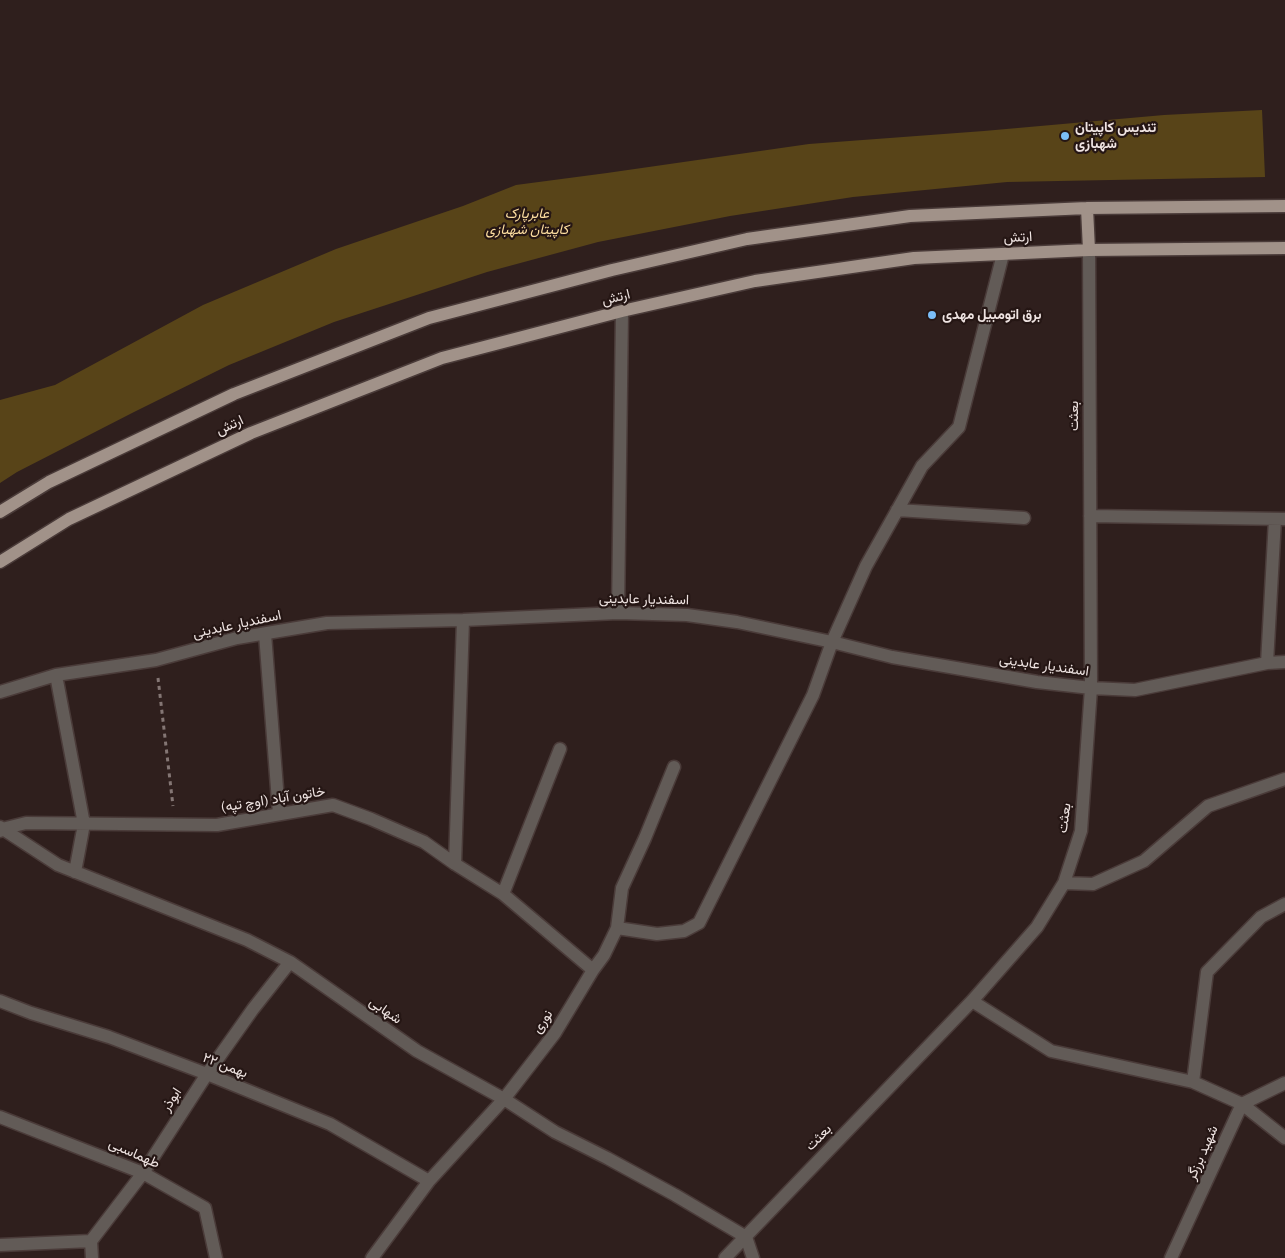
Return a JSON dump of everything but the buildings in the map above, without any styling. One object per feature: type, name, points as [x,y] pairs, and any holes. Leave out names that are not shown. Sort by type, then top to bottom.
[{"type":"main road","name":"ارتش","points":[[0,512],[49,482],[234,394],[429,318],[612,270],[747,239],[910,216],[1087,208],[1285,206]]},
{"type":"main road","points":[[1087,208],[1089,250]]},
{"type":"main road","name":"ارتش","points":[[0,562],[69,519],[251,433],[442,358],[622,311],[755,281],[914,258],[1089,250],[1285,248]]},
{"type":"street","name":"بعثت","points":[[725,1258],[972,1001],[1037,927],[1064,883],[1080,832],[1091,688],[1089,250]]},
{"type":"street","points":[[617,928],[657,934],[684,931],[699,923],[813,695],[832,642],[866,566],[922,466],[959,427],[1003,254]]},
{"type":"street","points":[[618,613],[622,311]]},
{"type":"street","points":[[897,510],[1024,518]]},
{"type":"street","points":[[1090,516],[1280,519],[1267,663]]},
{"type":"street","name":"اسفندیار عابدینی","points":[[0,692],[56,675],[156,660],[237,638],[327,623],[462,620],[618,613],[687,615],[712,618],[832,642],[892,657],[1037,682],[1091,688],[1135,690],[1267,663],[1285,662]]},
{"type":"street","points":[[455,864],[462,620]]},
{"type":"street","points":[[265,634],[279,814]]},
{"type":"street","points":[[56,675],[84,824],[75,872]]},
{"type":"street","points":[[503,894],[560,749]]},
{"type":"street","name":"نوری","points":[[372,1258],[429,1181],[504,1099],[555,1034],[604,955],[617,928],[622,888],[674,767]]},
{"type":"street","points":[[1064,883],[1093,884],[1144,861],[1208,806],[1285,779]]},
{"type":"street","name":"خاتون آباد (اوچ تپه)","points":[[1,829],[26,823],[217,825],[333,805],[424,842],[503,894],[593,970]]},
{"type":"street","name":"شهابی","points":[[1,829],[58,865],[246,940],[290,962],[417,1051],[504,1099],[555,1132],[675,1195],[746,1237]]},
{"type":"street","points":[[1192,1082],[1207,972],[1261,918],[1285,904]]},
{"type":"street","name":"ابوذر","points":[[91,1241],[143,1173],[207,1074],[253,1009],[290,962]]},
{"type":"street","name":"۲۲ بهمن","points":[[0,1001],[31,1013],[109,1037],[330,1124],[429,1181]]},
{"type":"street","points":[[972,1001],[1051,1051],[1192,1082],[1242,1104],[1285,1138]]},
{"type":"street","points":[[1242,1104],[1285,1083]]},
{"type":"street","name":"شهید برزگر","points":[[1171,1258],[1242,1104]]},
{"type":"street","name":"طهماسبی","points":[[0,1117],[143,1173],[205,1208],[216,1258]]},
{"type":"street","points":[[746,1237],[753,1258]]},
{"type":"street","points":[[0,1245],[91,1241],[92,1258]]},
{"type":"path","points":[[156,660],[176,824]]},
{"type":"green space","name":"عابرپارک کاپیتان شهبازی","points":[[1262,110],[1265,177],[1007,182],[853,197],[730,216],[598,242],[487,272],[334,322],[229,365],[17,472],[0,483],[0,400],[55,385],[203,305],[336,249],[463,206],[516,185],[809,144],[1164,115]]},
{"type":"place","name":"تندیس کاپیتان شهبازی","points":[[1065,136]]},
{"type":"place","name":"برق اتومبیل مهدی","points":[[932,315]]}]
